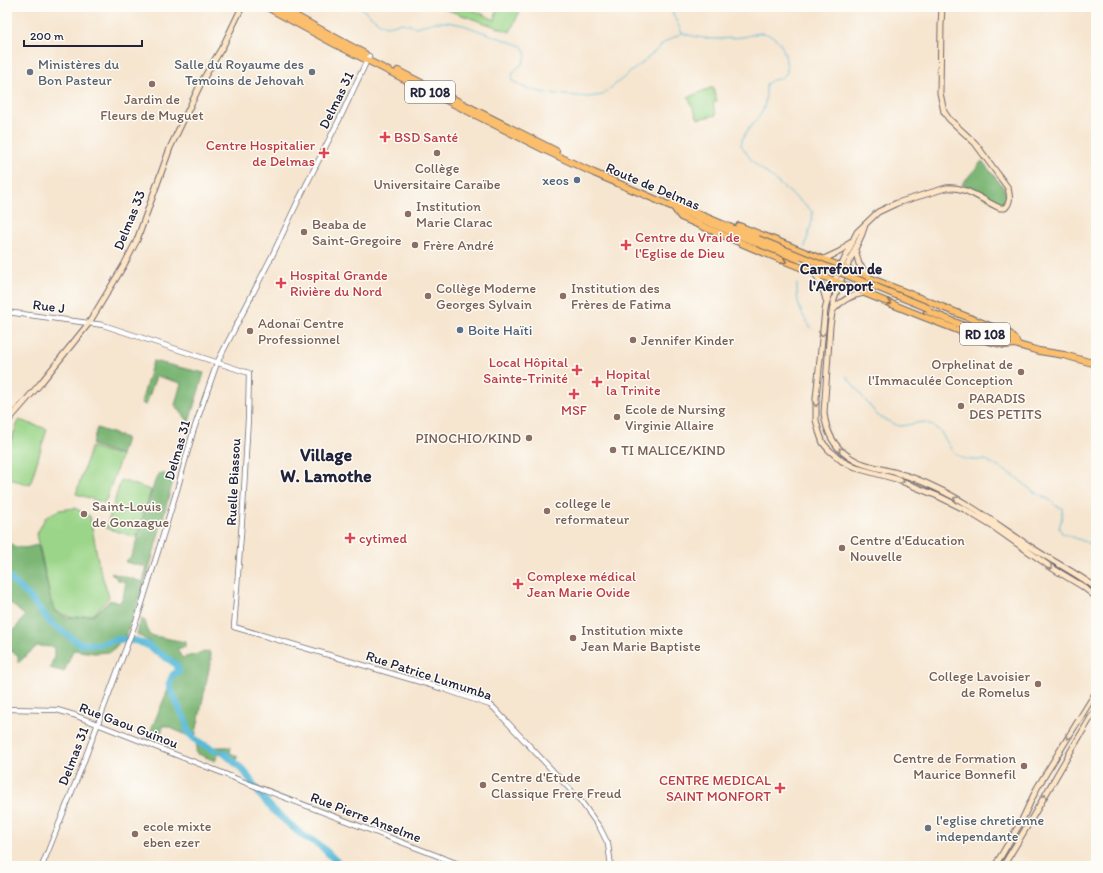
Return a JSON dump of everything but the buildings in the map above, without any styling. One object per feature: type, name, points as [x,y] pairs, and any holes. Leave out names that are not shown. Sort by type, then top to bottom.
[{"type":"main road","name":"Delmas 33","points":[[7,422],[89,323],[124,264],[137,240],[170,148],[202,81],[223,46],[242,7]]},
{"type":"main road","name":"Route de Delmas","points":[[267,7],[335,44],[368,58]]},
{"type":"main road","name":"Route de Delmas","points":[[279,7],[368,58],[546,151],[675,207],[928,309],[1015,342],[1096,364]]},
{"type":"main road","points":[[822,260],[841,251],[878,212],[888,207],[946,188],[955,187],[967,191],[1000,208],[1005,208],[1009,204],[1010,193],[1008,188],[975,144],[949,120],[944,112],[940,93],[942,7]]},
{"type":"main road","points":[[686,204],[822,260],[1010,334],[1015,342],[1004,345],[982,339],[836,283],[814,272],[755,249],[681,216],[675,207],[686,204]]},
{"type":"main road","points":[[865,224],[855,250],[827,302],[822,332],[816,398],[816,420],[823,443],[842,461],[856,468],[896,479],[920,488],[964,510],[1087,590],[1096,598]]},
{"type":"main road","points":[[844,268],[854,237]]},
{"type":"main road","points":[[855,250],[859,264],[872,280]]},
{"type":"main road","points":[[814,272],[822,286],[827,302]]},
{"type":"main road","points":[[836,283],[830,326],[824,413],[826,426],[832,440],[840,450],[853,460],[898,473],[941,491],[994,521],[1096,588]]},
{"type":"main road","points":[[833,311],[838,305],[850,297],[864,293]]},
{"type":"main road","points":[[1087,590],[1091,584]]},
{"type":"main road","points":[[995,866],[1022,822],[1037,788],[1096,692]]},
{"type":"main road","points":[[1003,866],[1029,825],[1084,727],[1096,710]]},
{"type":"main road","points":[[1077,723],[1084,727]]},
{"type":"street","name":"Delmas 31","points":[[42,866],[132,633],[175,496],[193,432],[216,363],[272,256],[368,58]]},
{"type":"street","name":"Rue J","points":[[7,312],[103,325],[216,363]]},
{"type":"street","name":"Ruelle Biassou","points":[[216,363],[247,372],[250,376],[239,580],[234,627]]},
{"type":"street","name":"Rue Patrice Lumumba","points":[[234,627],[444,689],[490,705],[580,800],[600,828],[608,844],[611,866]]},
{"type":"street","name":"Rue Gaou Guinou","points":[[7,709],[57,710],[74,715],[245,782]]},
{"type":"street","name":"Rue Pierre Anselme","points":[[245,782],[464,866]]},
{"type":"green space","points":[[439,7],[467,7],[495,20],[497,7],[522,7],[510,32]]},
{"type":"green space","points":[[713,87],[717,101],[713,103],[716,115],[698,119],[688,97]]},
{"type":"green space","points":[[982,161],[1004,188],[1007,198],[1004,205],[1000,205],[962,184]]},
{"type":"green space","points":[[153,361],[204,373],[189,422],[175,405],[181,383],[156,376],[146,405],[141,403]]},
{"type":"green space","points":[[19,420],[47,429],[30,485],[7,478],[7,451]]},
{"type":"green space","points":[[97,428],[126,438],[121,455],[92,445]]},
{"type":"green space","points":[[91,447],[121,456],[105,503],[76,494]]},
{"type":"green space","points":[[160,473],[174,477],[148,573],[126,635],[111,652],[94,653],[73,650],[64,672],[50,668],[54,657],[54,647],[37,646],[18,663],[18,655],[7,649],[7,639],[25,616],[7,600],[7,540],[13,546],[21,548],[38,544],[51,601],[55,612],[68,618],[94,615],[110,600],[119,603],[123,598],[126,582],[118,580],[111,573],[143,582],[147,567],[125,562],[132,555],[155,481]]},
{"type":"green space","points":[[121,480],[151,490],[136,537],[106,528]]},
{"type":"green space","points":[[75,508],[90,516],[99,566],[109,597],[94,614],[73,618],[55,611],[51,602],[37,534],[45,518],[59,510]]},
{"type":"green space","points":[[141,619],[145,621],[149,635],[185,642],[185,647],[177,649],[182,658],[209,651],[211,659],[195,738],[211,747],[231,747],[230,753],[237,756],[237,761],[219,753],[215,761],[196,753],[197,742],[164,725],[157,742],[147,739],[174,676],[181,671],[178,664],[153,649],[150,642],[137,634]]},
{"type":"waterway","points":[[360,7],[378,22],[386,26],[403,23],[416,27],[435,22],[447,22],[463,25],[522,46],[526,55],[523,63],[514,71],[511,80],[525,88],[545,93],[588,97],[602,95],[642,63],[665,42],[682,33]]},
{"type":"waterway","points":[[670,7],[682,33],[710,39],[743,37],[762,33],[774,38],[782,47],[786,59],[787,73],[780,79],[773,80],[766,84],[765,101],[761,115],[748,130],[742,139],[741,145],[752,161],[812,211],[811,224],[805,247]]},
{"type":"waterway","points":[[797,284],[798,302],[804,317],[811,328]]},
{"type":"waterway","points":[[846,376],[878,416],[901,426],[923,422],[928,423],[940,431],[953,452],[962,458],[971,460],[986,460],[1016,477],[1031,490],[1050,500],[1056,506],[1062,508],[1062,518],[1059,528],[1062,533],[1096,545]]},
{"type":"waterway","points":[[7,576],[28,595],[51,623],[80,644],[100,644],[117,639],[137,641],[147,645],[176,664],[179,671],[173,675],[169,684],[187,724],[187,731],[198,742],[216,751]]},
{"type":"waterway","points":[[224,753],[245,772],[261,796],[273,810],[303,836],[323,848],[341,866]]},
{"type":"place","name":"Ministères du Bon Pasteur","points":[[30,72]]},
{"type":"place","name":"Salle du Royaume des Temoins de Jehovah","points":[[312,72]]},
{"type":"place","name":"Jardin de Fleurs de Muguet","points":[[152,84]]},
{"type":"place","name":"BSD Santé","points":[[385,137]]},
{"type":"place","name":"Centre Hospitalier de Delmas","points":[[324,153]]},
{"type":"place","name":"Collège Universitaire Caraïbe","points":[[437,153]]},
{"type":"place","name":"xeos","points":[[577,180]]},
{"type":"place","name":"Institution Marie Clarac","points":[[408,214]]},
{"type":"place","name":"Beaba de Saint-Gregoire","points":[[304,232]]},
{"type":"place","name":"Frère André","points":[[415,245]]},
{"type":"place","name":"Centre du Vrai de l'Eglise de Dieu","points":[[626,245]]},
{"type":"place","name":"Hospital Grande Rivière du Nord","points":[[281,283]]},
{"type":"place","name":"Collège Moderne Georges Sylvain","points":[[428,296]]},
{"type":"place","name":"Institution des Frères de Fatima","points":[[563,296]]},
{"type":"place","name":"Boite Haïti","points":[[460,330]]},
{"type":"place","name":"Adonaï Centre Professionnel","points":[[250,331]]},
{"type":"place","name":"Jennifer Kinder","points":[[633,340]]},
{"type":"place","name":"Local Hôpital Sainte-Trinité","points":[[577,370]]},
{"type":"place","name":"Orphelinat de l'Immaculée Conception","points":[[1021,372]]},
{"type":"place","name":"Hopital la Trinite","points":[[597,382]]},
{"type":"place","name":"MSF","points":[[574,394]]},
{"type":"place","name":"PARADIS DES PETITS","points":[[961,406]]},
{"type":"place","name":"Ecole de Nursing Virginie Allaire","points":[[617,417]]},
{"type":"place","name":"PINOCHIO/KIND","points":[[529,438]]},
{"type":"place","name":"TI MALICE/KIND","points":[[613,450]]},
{"type":"place","name":"college le reformateur","points":[[547,511]]},
{"type":"place","name":"Saint-Louis de Gonzague","points":[[84,514]]},
{"type":"place","name":"cytimed","points":[[350,538]]},
{"type":"place","name":"Centre d'Education Nouvelle","points":[[842,548]]},
{"type":"place","name":"Complexe médical Jean Marie Ovide","points":[[518,584]]},
{"type":"place","name":"Institution mixte Jean Marie Baptiste","points":[[573,638]]},
{"type":"place","name":"College Lavoisier de Romelus","points":[[1038,684]]},
{"type":"place","name":"Centre de Formation Maurice Bonnefil","points":[[1024,766]]},
{"type":"place","name":"Centre d'Etude Classique Frere Freud","points":[[483,785]]},
{"type":"place","name":"CENTRE MEDICAL SAINT MONFORT","points":[[780,788]]},
{"type":"place","name":"l'eglise chretienne independante","points":[[928,828]]},
{"type":"place","name":"ecole mixte eben ezer","points":[[135,834]]},
{"type":"district","name":"Carrefour de l'Aéroport","points":[[841,278]]},
{"type":"district","name":"Village W. Lamothe","points":[[326,465]]}]
